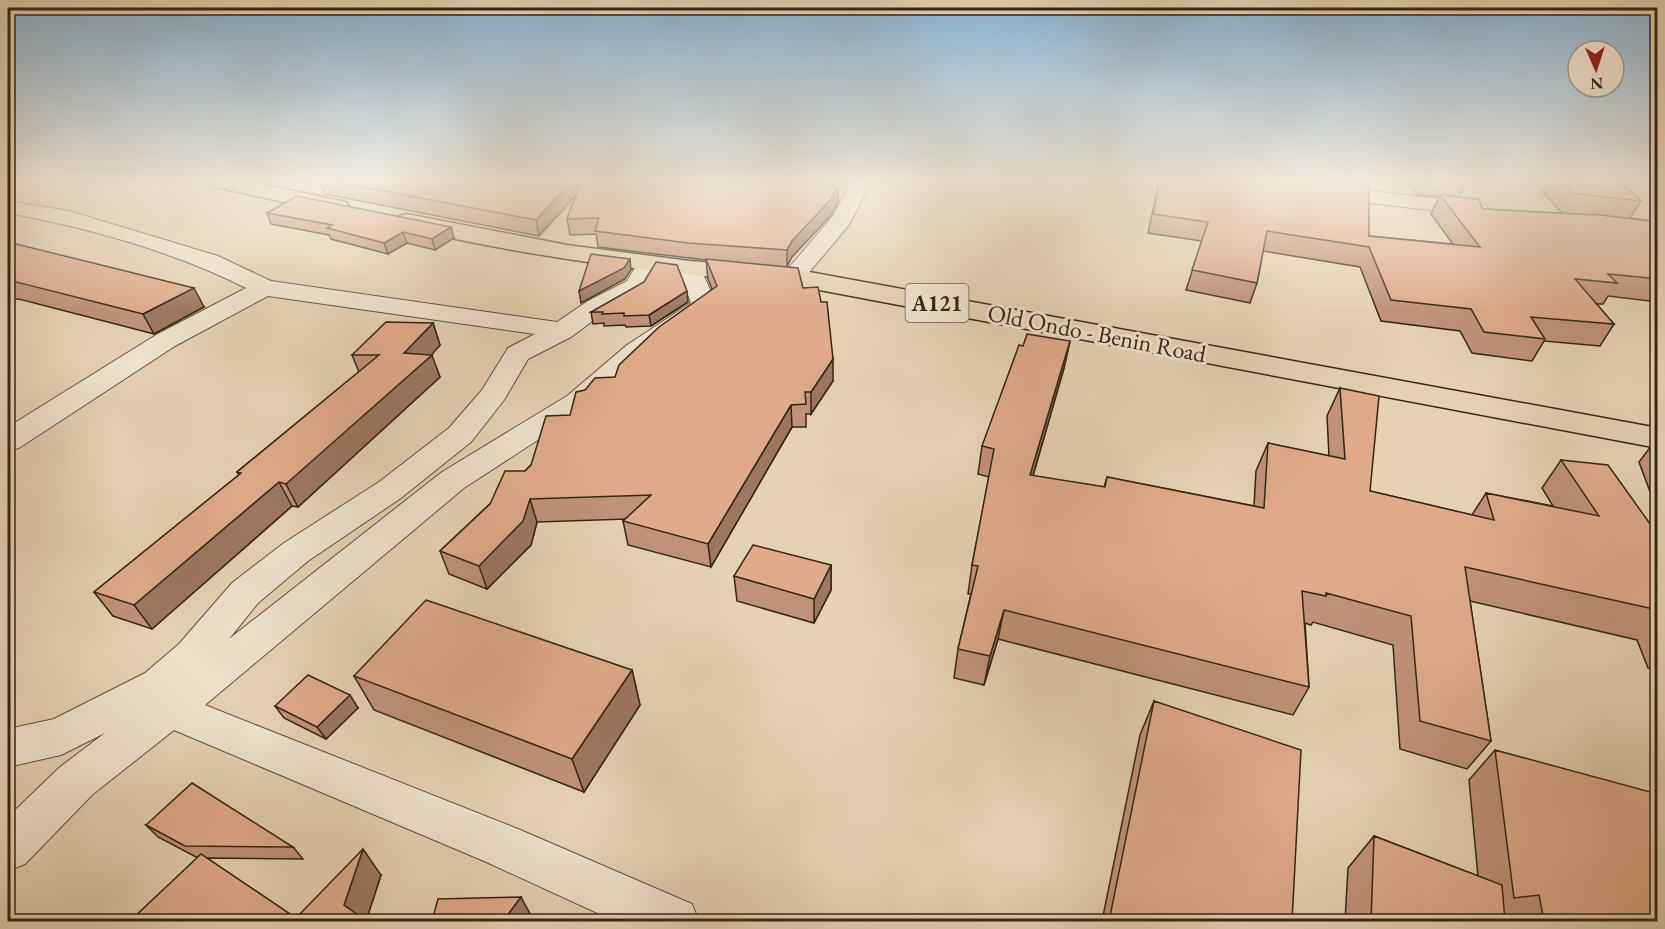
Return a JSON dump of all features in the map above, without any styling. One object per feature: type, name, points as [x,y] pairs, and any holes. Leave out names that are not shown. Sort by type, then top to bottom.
[{"type":"main road","name":"Old Ondo - Benin Road","points":[[427,224],[567,252],[690,268],[793,277],[1658,438]]},
{"type":"street","points":[[89,224],[210,261],[265,288],[473,316],[562,331]]},
{"type":"street","points":[[793,277],[838,224]]},
{"type":"street","points":[[8,748],[61,736],[159,685],[193,655],[245,593],[296,552],[390,490],[460,435],[494,394],[518,354],[562,331],[597,306],[636,286],[649,263]]},
{"type":"street","points":[[8,848],[76,780],[170,709],[453,480],[577,402],[637,351],[704,305],[690,268]]},
{"type":"street","points":[[8,441],[151,347],[210,314],[265,288]]},
{"type":"street","points":[[170,709],[501,845],[674,921]]},
{"type":"building","points":[[328,224],[438,224],[451,227],[432,239],[403,232],[384,243],[327,228],[332,225]]},
{"type":"building","points":[[597,224],[807,224],[787,250],[688,243],[595,231]]},
{"type":"building","points":[[1207,224],[1369,224],[1369,236],[1480,247],[1463,224],[1658,224],[1658,279],[1608,274],[1617,283],[1575,279],[1614,324],[1531,317],[1545,339],[1484,332],[1471,309],[1391,300],[1369,247],[1267,231],[1257,283],[1192,270]]},
{"type":"building","points":[[8,242],[194,288],[143,314],[8,280]]},
{"type":"building","points":[[591,254],[630,259],[624,268],[579,291]]},
{"type":"building","points":[[706,259],[798,268],[803,288],[818,287],[821,302],[827,302],[833,359],[811,392],[805,392],[806,404],[791,405],[708,544],[623,521],[651,495],[530,499],[523,521],[479,566],[440,551],[490,504],[505,471],[525,471],[531,465],[546,416],[570,415],[576,392],[585,390],[595,378],[615,377],[619,365],[659,327],[717,286]]},
{"type":"building","points":[[656,262],[677,265],[687,291],[649,315],[624,316],[624,313],[591,312],[644,282]]},
{"type":"building","points":[[386,322],[433,323],[404,353],[432,355],[286,484],[279,482],[134,605],[94,592],[241,473],[237,472],[379,355],[352,355]]},
{"type":"building","points":[[1027,334],[1070,341],[1030,475],[1105,487],[1107,477],[1264,508],[1268,443],[1345,459],[1340,388],[1379,396],[1370,491],[1494,520],[1486,493],[1599,516],[1561,460],[1608,465],[1658,535],[1658,610],[1465,567],[1491,741],[1420,721],[1411,616],[1326,593],[1326,596],[1302,591],[1309,687],[1004,610],[990,656],[958,649],[978,566],[972,565],[994,449],[982,446],[1019,345],[1023,346]]},
{"type":"building","points":[[753,545],[831,565],[814,599],[734,576]]},
{"type":"building","points":[[426,600],[632,670],[572,759],[354,676]]},
{"type":"building","points":[[308,675],[350,695],[317,727],[275,706]]},
{"type":"building","points":[[1154,701],[1301,750],[1292,921],[1109,921]]},
{"type":"building","points":[[1495,750],[1658,794],[1658,921],[1544,921],[1539,895],[1514,898]]},
{"type":"building","points":[[192,783],[293,847],[185,846],[146,825]]},
{"type":"building","points":[[1374,836],[1502,885],[1505,921],[1371,921]]},
{"type":"building","points":[[363,849],[344,905],[366,921],[130,921],[201,854],[296,918]]},
{"type":"building","points":[[521,897],[503,921],[432,921],[438,899]]}]
